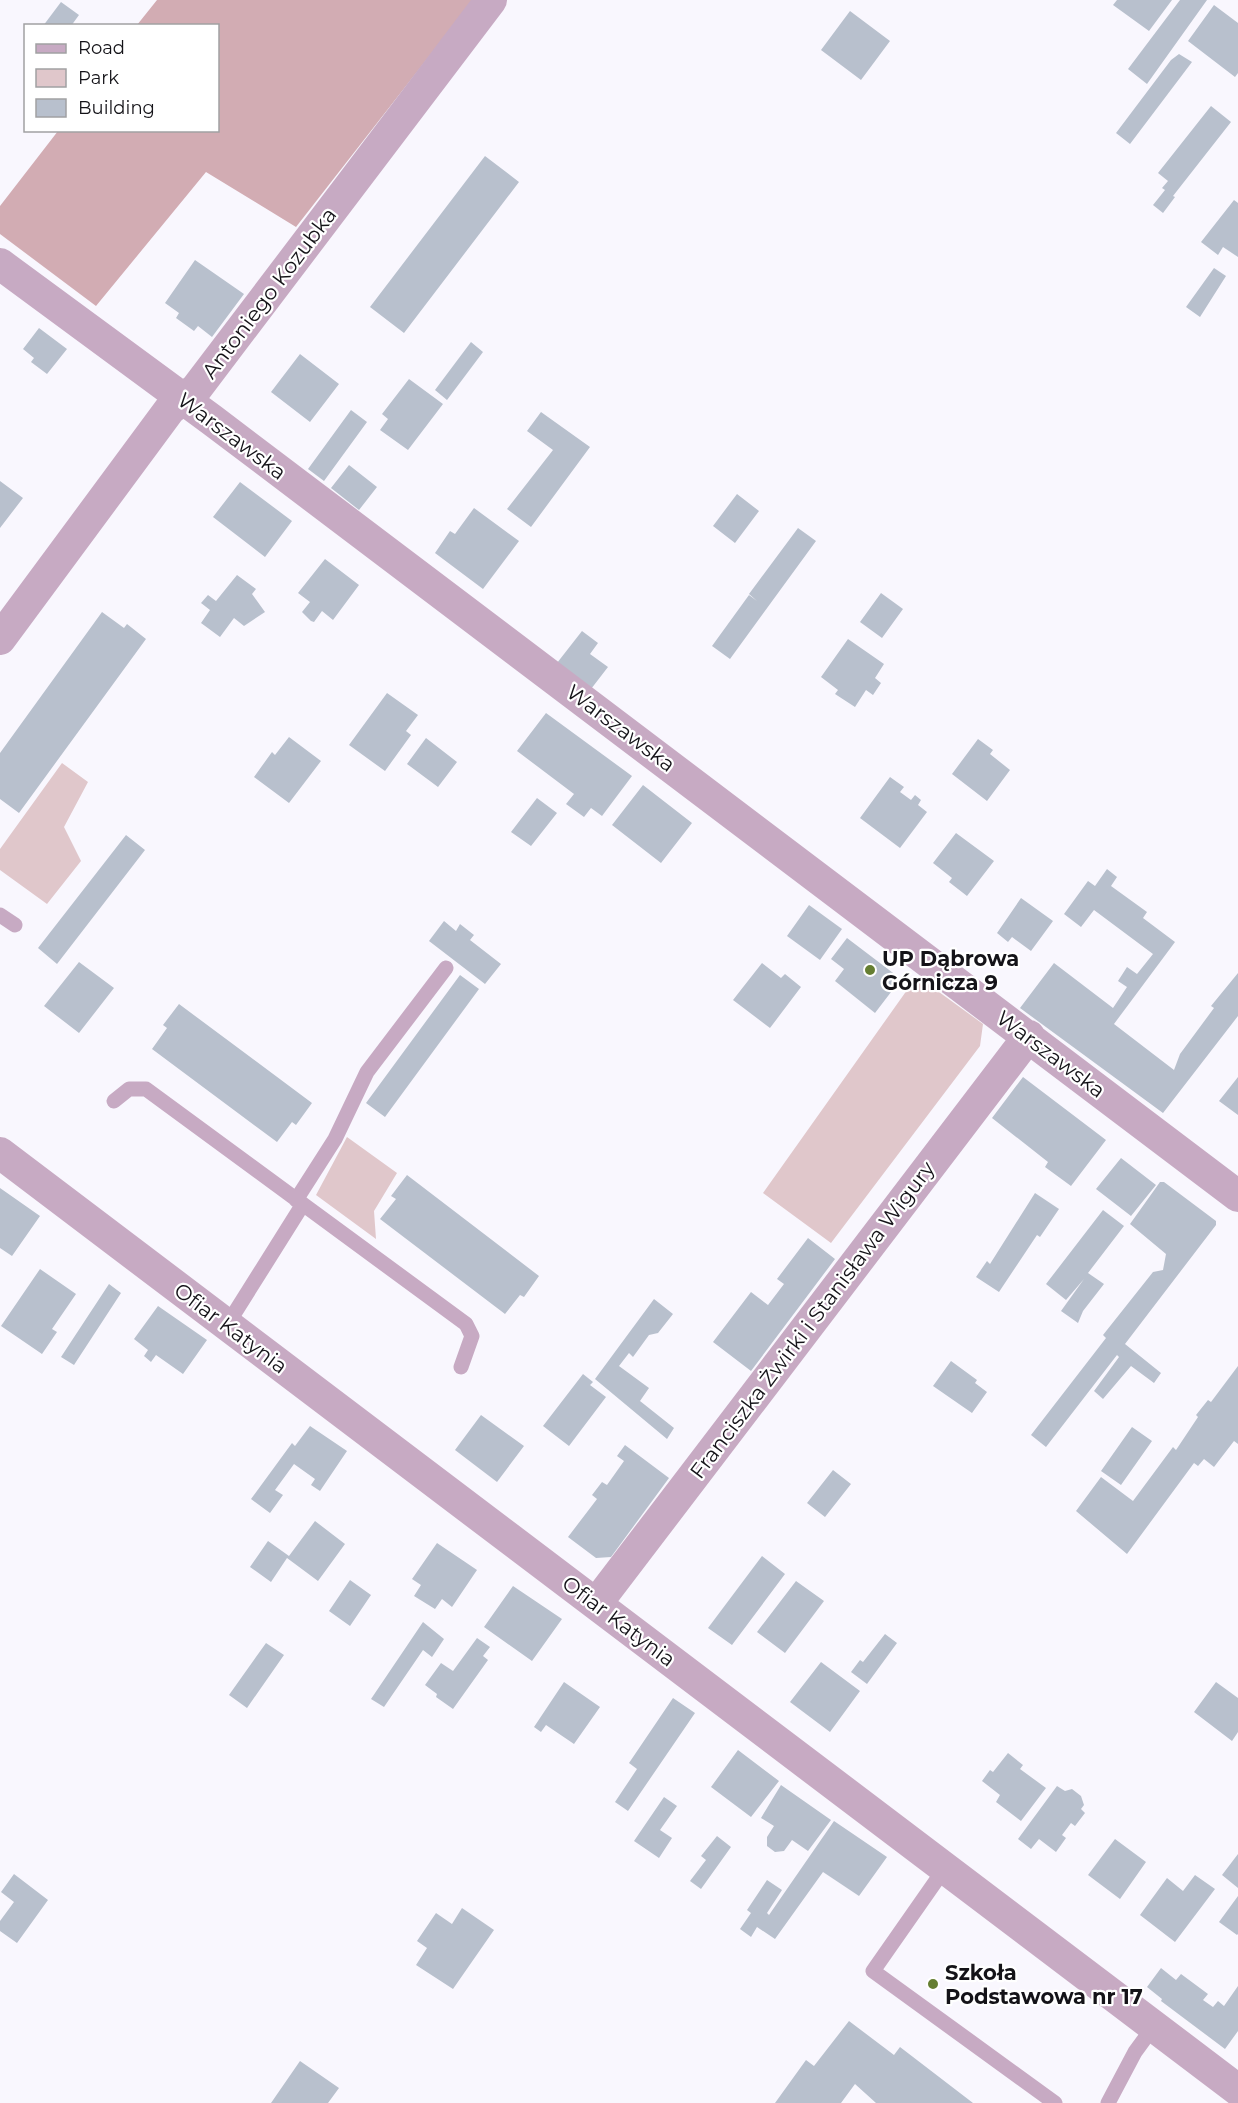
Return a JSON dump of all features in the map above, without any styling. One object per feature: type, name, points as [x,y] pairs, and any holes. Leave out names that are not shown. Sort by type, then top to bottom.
[{"type":"street","name":"Antoniego Kozubka","points":[[0,639],[170,409],[196,389],[491,0]]},
{"type":"street","name":"Warszawska","points":[[0,264],[183,399],[1238,1196]]},
{"type":"street","name":"Franciszka Żwirki i Stanisława Wigury","points":[[596,1604],[1029,1036]]},
{"type":"street","name":"Ofiar Katynia","points":[[0,1153],[1238,2090]]},
{"type":"lane","points":[[0,915],[15,925]]},
{"type":"lane","points":[[227,1325],[300,1202],[367,1072],[446,968]]},
{"type":"lane","points":[[114,1101],[129,1089],[146,1089],[465,1324],[472,1336],[461,1367]]},
{"type":"lane","points":[[945,1868],[873,1971],[1055,2103]]},
{"type":"lane","points":[[1108,2103],[1135,2052],[1154,2026]]},
{"type":"green space","points":[[62,763],[88,782],[64,827],[81,861],[47,904],[0,870],[0,849]]},
{"type":"green space","points":[[917,976],[983,1024],[980,1046],[831,1243],[763,1193]]},
{"type":"green space","points":[[347,1137],[397,1173],[374,1211],[376,1239],[316,1195]]},
{"type":"shaded area","points":[[157,0],[473,0],[296,227],[206,172],[96,306],[0,234],[0,206],[57,132],[219,132],[219,24],[138,24]]},
{"type":"building","points":[[1117,0],[1172,0],[1149,31],[1113,5]]},
{"type":"building","points":[[1180,0],[1207,0],[1147,84],[1128,69]]},
{"type":"building","points":[[61,2],[79,15],[72,24],[44,24]]},
{"type":"building","points":[[1214,5],[1238,23],[1238,73],[1235,77],[1188,41]]},
{"type":"building","points":[[850,11],[890,41],[861,80],[821,50]]},
{"type":"building","points":[[1179,54],[1192,62],[1130,144],[1116,133],[1171,60]]},
{"type":"building","points":[[1211,106],[1231,122],[1173,196],[1175,197],[1163,213],[1153,205],[1165,190],[1162,188],[1168,181],[1158,173]]},
{"type":"building","points":[[485,156],[519,182],[404,333],[370,307]]},
{"type":"building","points":[[1234,200],[1238,203],[1238,257],[1223,247],[1218,255],[1201,242]]},
{"type":"building","points":[[195,260],[244,294],[212,337],[198,326],[194,331],[176,318],[179,313],[165,303]]},
{"type":"building","points":[[1214,268],[1226,276],[1200,317],[1186,307]]},
{"type":"building","points":[[39,328],[67,349],[47,374],[31,362],[34,358],[23,349]]},
{"type":"building","points":[[471,342],[483,352],[447,400],[435,390]]},
{"type":"building","points":[[300,354],[339,384],[310,422],[271,392]]},
{"type":"building","points":[[409,379],[443,404],[408,450],[380,430],[388,419],[382,414]]},
{"type":"building","points":[[351,410],[367,422],[324,481],[308,469]]},
{"type":"building","points":[[541,412],[590,447],[531,527],[507,509],[553,450],[527,431]]},
{"type":"building","points":[[349,465],[377,487],[359,510],[331,488]]},
{"type":"building","points":[[0,481],[23,498],[0,528]]},
{"type":"building","points":[[240,482],[292,521],[265,557],[213,517]]},
{"type":"building","points":[[737,494],[759,511],[735,543],[713,526]]},
{"type":"building","points":[[474,508],[519,541],[483,589],[435,553],[450,531],[455,534]]},
{"type":"building","points":[[798,528],[816,541],[730,659],[712,646],[749,595],[757,601],[749,594]]},
{"type":"building","points":[[325,559],[359,585],[333,620],[322,611],[314,622],[302,612],[310,602],[298,593]]},
{"type":"building","points":[[237,575],[256,589],[252,594],[265,612],[244,626],[234,618],[220,637],[201,623],[210,610],[201,603],[208,595],[216,601]]},
{"type":"building","points":[[881,593],[903,609],[882,638],[860,622]]},
{"type":"building","points":[[102,612],[124,628],[127,624],[146,639],[19,813],[0,799],[0,753]]},
{"type":"building","points":[[582,631],[598,643],[590,654],[608,667],[591,689],[557,663]]},
{"type":"building","points":[[848,639],[884,664],[875,678],[881,683],[873,695],[866,690],[855,707],[835,694],[838,690],[821,677]]},
{"type":"building","points":[[387,693],[418,715],[406,731],[411,735],[385,771],[349,745]]},
{"type":"building","points":[[546,713],[632,776],[602,816],[591,808],[584,817],[566,804],[574,794],[517,751]]},
{"type":"building","points":[[289,737],[321,761],[289,803],[254,777],[272,752],[275,755]]},
{"type":"building","points":[[426,738],[457,762],[438,787],[407,764]]},
{"type":"building","points":[[978,739],[993,750],[990,754],[1010,770],[987,801],[952,774]]},
{"type":"building","points":[[890,777],[904,787],[900,792],[911,800],[915,795],[921,800],[918,805],[927,812],[900,848],[860,818]]},
{"type":"building","points":[[643,785],[692,823],[661,863],[612,825]]},
{"type":"building","points":[[537,798],[557,813],[531,846],[511,832]]},
{"type":"building","points":[[956,833],[994,861],[967,896],[949,882],[952,878],[933,863]]},
{"type":"building","points":[[126,835],[145,850],[57,964],[38,948]]},
{"type":"building","points":[[1107,869],[1117,877],[1111,886],[1147,912],[1143,918],[1175,942],[1114,1024],[1174,1070],[1180,1054],[1214,1008],[1211,1006],[1238,973],[1238,1016],[1163,1113],[1020,1008],[1054,963],[1113,1008],[1127,987],[1118,981],[1127,967],[1137,974],[1153,954],[1094,910],[1081,927],[1064,914],[1088,881],[1095,886]]},
{"type":"building","points":[[1021,898],[1053,921],[1031,951],[1012,937],[1008,942],[997,933]]},
{"type":"building","points":[[809,905],[842,929],[820,960],[787,936]]},
{"type":"building","points":[[444,921],[456,931],[460,924],[474,935],[470,940],[501,964],[485,984],[429,941]]},
{"type":"building","points":[[847,938],[901,979],[875,1013],[835,981],[844,969],[831,959]]},
{"type":"building","points":[[79,962],[114,988],[79,1033],[44,1006]]},
{"type":"building","points":[[762,963],[781,978],[785,974],[801,987],[770,1028],[733,1000]]},
{"type":"building","points":[[460,975],[479,989],[385,1117],[366,1103]]},
{"type":"building","points":[[179,1004],[312,1103],[296,1125],[292,1122],[277,1142],[152,1049],[167,1028],[163,1025]]},
{"type":"building","points":[[1023,1077],[1106,1140],[1071,1186],[1045,1167],[1048,1162],[992,1118]]},
{"type":"building","points":[[1238,1077],[1238,1115],[1219,1101]]},
{"type":"building","points":[[1121,1158],[1156,1185],[1131,1216],[1096,1189]]},
{"type":"building","points":[[407,1175],[539,1276],[524,1297],[520,1295],[505,1314],[380,1219],[396,1199],[391,1196]]},
{"type":"building","points":[[1160,1182],[1164,1182],[1216,1221],[1216,1225],[1125,1344],[1161,1373],[1154,1383],[1131,1366],[1103,1399],[1094,1391],[1119,1357],[1117,1355],[1046,1447],[1031,1435],[1106,1338],[1103,1335],[1153,1272],[1163,1270],[1166,1254],[1130,1224]]},
{"type":"building","points":[[0,1188],[40,1216],[12,1256],[0,1248]]},
{"type":"building","points":[[1035,1193],[1059,1209],[1040,1237],[1037,1235],[999,1292],[976,1277],[987,1261],[990,1264]]},
{"type":"building","points":[[1103,1210],[1124,1226],[1088,1273],[1104,1284],[1083,1311],[1078,1323],[1061,1311],[1084,1279],[1066,1300],[1046,1284]]},
{"type":"building","points":[[808,1238],[835,1259],[751,1371],[713,1342],[751,1292],[768,1305],[784,1284],[777,1279]]},
{"type":"building","points":[[40,1269],[76,1294],[52,1329],[57,1332],[42,1354],[1,1326]]},
{"type":"building","points":[[109,1284],[121,1293],[74,1365],[61,1357]]},
{"type":"building","points":[[654,1299],[673,1314],[658,1333],[649,1335],[633,1357],[629,1353],[619,1366],[649,1388],[640,1401],[674,1428],[667,1439],[595,1379]]},
{"type":"building","points":[[158,1306],[207,1340],[183,1374],[156,1355],[151,1362],[144,1356],[148,1350],[134,1339]]},
{"type":"building","points":[[951,1361],[977,1380],[975,1383],[987,1392],[972,1413],[933,1386]]},
{"type":"building","points":[[1238,1366],[1238,1444],[1234,1441],[1214,1467],[1204,1459],[1198,1466],[1194,1463],[1127,1554],[1076,1511],[1101,1477],[1133,1501],[1173,1447],[1176,1450],[1198,1417],[1196,1415],[1208,1400],[1211,1402]]},
{"type":"building","points":[[583,1374],[593,1382],[590,1385],[606,1397],[569,1446],[543,1426]]},
{"type":"building","points":[[481,1415],[524,1446],[497,1482],[455,1450]]},
{"type":"building","points":[[310,1426],[347,1451],[320,1491],[311,1485],[315,1479],[294,1464],[275,1490],[283,1495],[270,1513],[251,1499],[292,1443],[295,1446]]},
{"type":"building","points":[[1132,1427],[1152,1441],[1121,1485],[1101,1471]]},
{"type":"building","points":[[625,1445],[669,1478],[611,1557],[596,1558],[568,1537],[597,1499],[592,1495],[602,1482],[607,1485],[624,1461],[617,1456]]},
{"type":"building","points":[[833,1470],[851,1484],[825,1517],[807,1503]]},
{"type":"building","points":[[315,1521],[345,1544],[318,1581],[287,1558],[271,1582],[250,1567],[268,1541],[289,1556]]},
{"type":"building","points":[[437,1543],[477,1570],[452,1607],[442,1599],[435,1609],[414,1596],[421,1585],[412,1579]]},
{"type":"building","points":[[762,1556],[785,1574],[732,1645],[708,1628]]},
{"type":"building","points":[[350,1580],[371,1595],[350,1626],[329,1611]]},
{"type":"building","points":[[796,1581],[824,1601],[785,1653],[757,1632]]},
{"type":"building","points":[[513,1586],[562,1619],[532,1661],[484,1627]]},
{"type":"building","points":[[423,1622],[444,1639],[432,1657],[423,1650],[384,1707],[371,1699]]},
{"type":"building","points":[[885,1634],[897,1643],[867,1684],[851,1672],[860,1660],[863,1662]]},
{"type":"building","points":[[477,1638],[490,1647],[483,1656],[488,1660],[453,1709],[436,1697],[437,1694],[425,1685],[441,1663],[453,1671]]},
{"type":"building","points":[[266,1643],[284,1655],[247,1708],[229,1695]]},
{"type":"building","points":[[821,1662],[860,1691],[830,1732],[790,1702]]},
{"type":"building","points":[[564,1682],[600,1707],[574,1744],[546,1725],[541,1732],[534,1727]]},
{"type":"building","points":[[1216,1682],[1238,1698],[1238,1732],[1232,1741],[1194,1712]]},
{"type":"building","points":[[673,1698],[695,1713],[628,1811],[615,1802],[637,1769],[629,1763]]},
{"type":"building","points":[[738,1750],[779,1781],[751,1817],[711,1787]]},
{"type":"building","points":[[1008,1753],[1023,1765],[1020,1769],[1046,1788],[1021,1821],[996,1802],[1000,1795],[982,1781],[990,1770],[993,1772]]},
{"type":"building","points":[[781,1785],[831,1820],[808,1851],[792,1840],[784,1851],[775,1852],[767,1846],[767,1837],[774,1826],[761,1818]]},
{"type":"building","points":[[1057,1786],[1065,1791],[1072,1789],[1081,1796],[1084,1805],[1081,1809],[1085,1813],[1075,1826],[1071,1823],[1062,1835],[1066,1838],[1056,1852],[1039,1839],[1031,1849],[1018,1839]]},
{"type":"building","points":[[664,1797],[677,1806],[660,1830],[672,1838],[659,1858],[634,1841]]},
{"type":"building","points":[[834,1821],[887,1857],[859,1896],[823,1872],[775,1939],[757,1927],[751,1937],[740,1929],[751,1913],[747,1910],[767,1880],[782,1890],[767,1913],[769,1915]]},
{"type":"building","points":[[717,1836],[731,1847],[701,1889],[690,1881],[706,1860],[701,1856]]},
{"type":"building","points":[[1115,1839],[1146,1862],[1120,1899],[1088,1875]]},
{"type":"building","points":[[1238,1854],[1238,1888],[1222,1875]]},
{"type":"building","points":[[14,1874],[48,1900],[17,1943],[0,1931],[0,1921],[14,1902],[1,1892]]},
{"type":"building","points":[[1195,1875],[1215,1889],[1175,1942],[1140,1915],[1167,1878],[1183,1891]]},
{"type":"building","points":[[1238,1896],[1238,1934],[1237,1935],[1219,1922]]},
{"type":"building","points":[[462,1908],[494,1930],[453,1989],[416,1965],[427,1948],[417,1941],[436,1913],[452,1924]]},
{"type":"building","points":[[1161,1968],[1176,1980],[1181,1974],[1208,1994],[1203,2000],[1213,2007],[1218,2001],[1224,2006],[1238,1986],[1238,2031],[1225,2049],[1161,2001],[1162,1999],[1147,1987]]},
{"type":"building","points":[[849,2021],[894,2055],[900,2047],[973,2103],[876,2103],[855,2084],[841,2103],[775,2103],[806,2060],[814,2066]]},
{"type":"building","points":[[300,2061],[339,2088],[328,2103],[271,2103]]},
{"type":"place","name":"UP Dąbrowa Górnicza 9","points":[[870,970]]},
{"type":"place","name":"Szkoła Podstawowa nr 17","points":[[933,1984]]}]
